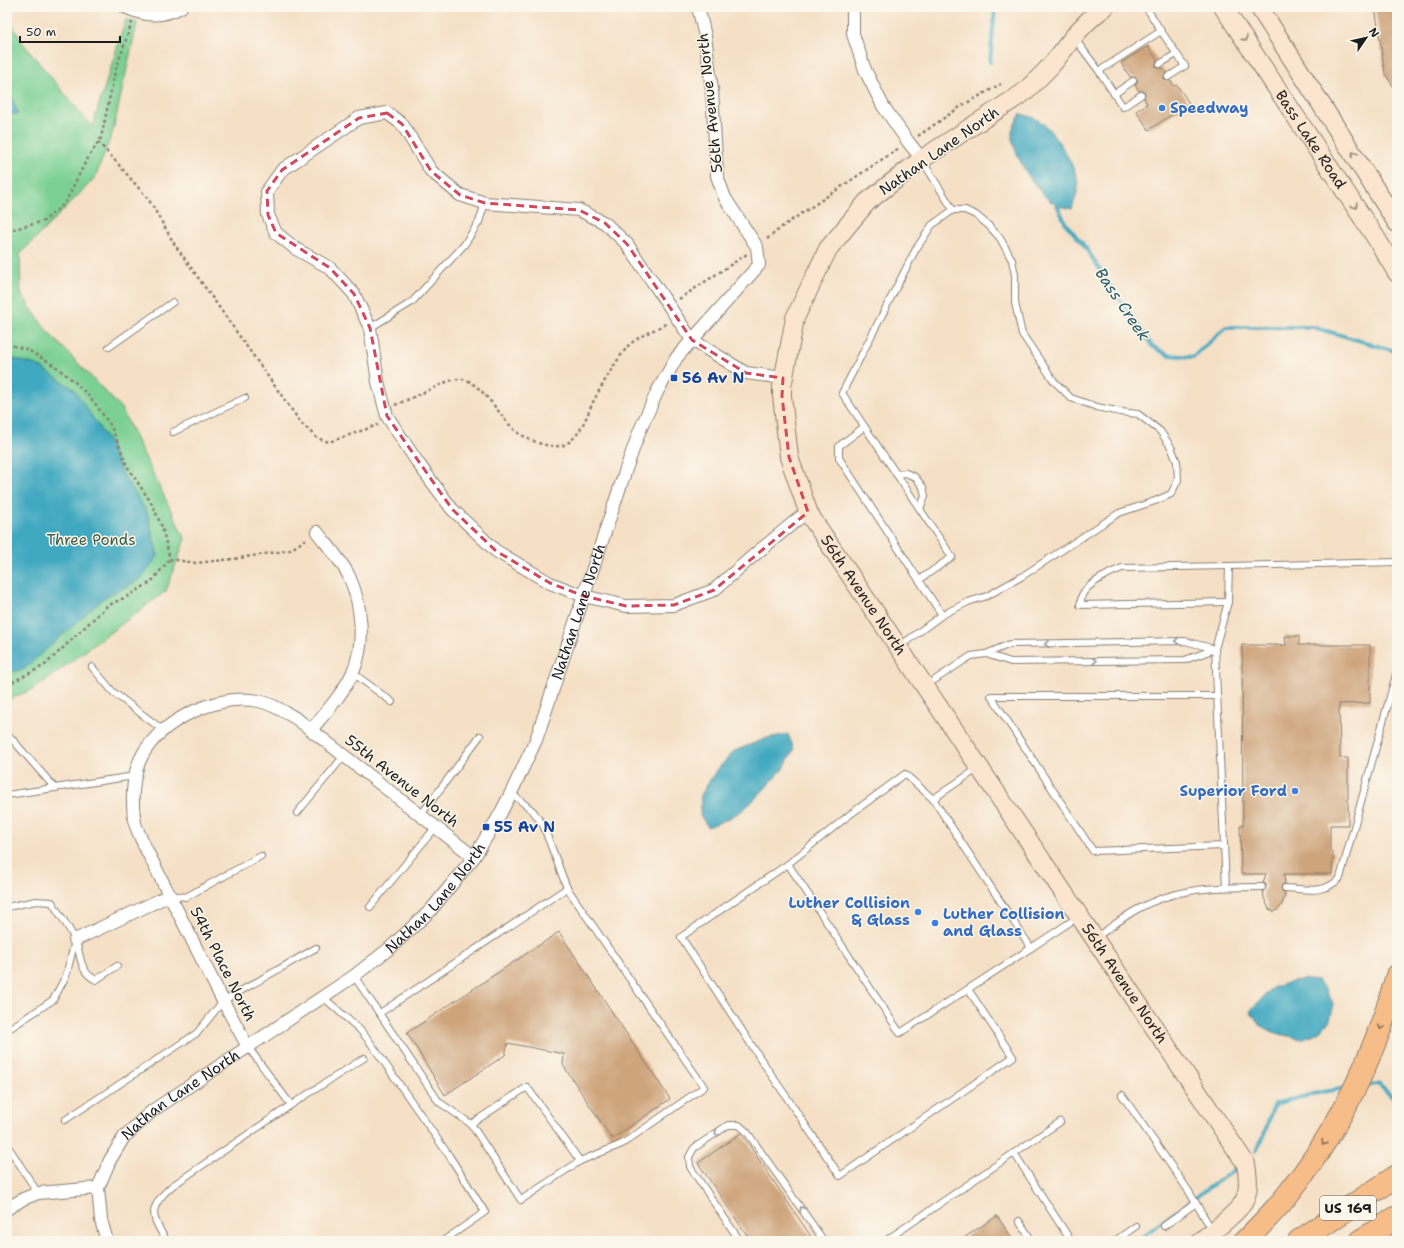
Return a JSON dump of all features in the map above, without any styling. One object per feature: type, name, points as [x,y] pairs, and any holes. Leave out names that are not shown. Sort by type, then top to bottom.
[{"type":"highway","points":[[1245,1241],[1287,1195],[1330,1134],[1353,1093],[1366,1064],[1388,1008],[1397,976]]},
{"type":"highway","name":"US 169","points":[[1300,1241],[1397,1176]]},
{"type":"highway","name":"US 169","points":[[1361,1241],[1397,1217]]},
{"type":"street","points":[[130,9],[156,15],[174,11],[181,7]]},
{"type":"street","name":"56th Avenue North","points":[[698,7],[705,36],[712,90],[717,176],[725,198],[757,247]]},
{"type":"street","points":[[853,7],[853,34],[865,70],[883,106],[908,143],[922,159]]},
{"type":"street","name":"Nathan Lane North","points":[[783,378],[794,318],[828,249],[867,202],[922,159],[1023,93],[1057,57],[1077,31],[1089,7]]},
{"type":"street","name":"Nathan Lane North","points":[[1077,31],[1105,7]]},
{"type":"street","name":"Bass Lake Road","points":[[1223,7],[1378,241],[1397,273]]},
{"type":"street","name":"Bass Lake Road","points":[[1259,7],[1397,223]]},
{"type":"street","points":[[783,378],[746,373],[692,340],[627,244],[605,223],[579,210],[485,203],[460,195],[431,171],[402,124],[387,113],[358,118],[282,170],[267,191],[268,215],[276,233],[296,249],[330,268],[354,294],[370,328],[378,382],[387,416],[418,464],[452,509],[496,551],[550,583],[584,596],[626,606],[674,605],[714,590],[753,556],[808,512]]},
{"type":"street","points":[[692,340],[759,265],[757,247]]},
{"type":"street","name":"Nathan Lane North","points":[[98,1188],[110,1160],[124,1137],[152,1111],[354,976],[390,948],[430,910],[474,857],[511,794],[536,740],[640,430],[657,392],[674,363],[692,340]]},
{"type":"street","name":"56th Avenue North","points":[[783,378],[782,396],[789,458],[808,512],[924,687],[1246,1164],[1248,1188],[1243,1203],[1207,1236]]},
{"type":"street","points":[[311,730],[333,703],[353,673],[358,657],[361,629],[358,602],[349,576],[334,552],[317,532]]},
{"type":"street","name":"55th Avenue North","points":[[164,731],[196,710],[214,703],[240,699],[259,701],[278,707],[311,730],[474,857]]},
{"type":"street","name":"54th Place North","points":[[164,731],[143,754],[135,776],[133,800],[135,823],[144,845],[248,1047]]},
{"type":"street","points":[[75,940],[170,895]]},
{"type":"street","points":[[7,1209],[23,1199],[38,1193],[98,1188],[101,1220],[107,1241]]},
{"type":"lane","points":[[1146,7],[1185,66],[1168,77]]},
{"type":"lane","points":[[1077,31],[1099,71],[1123,107],[1141,95]]},
{"type":"lane","points":[[1099,71],[1161,31]]},
{"type":"lane","points":[[1160,64],[1176,54]]},
{"type":"lane","points":[[1114,94],[1133,82]]},
{"type":"lane","points":[[922,159],[953,210]]},
{"type":"lane","points":[[370,328],[412,302],[464,245],[479,222],[485,203]]},
{"type":"lane","points":[[898,646],[942,615],[968,602],[987,596],[1020,577],[1119,513],[1171,494],[1178,480],[1173,452],[1160,431],[1138,414],[1097,407],[1071,398],[1054,381],[1022,334],[1015,303],[1015,275],[1012,260],[1000,238],[988,225],[976,215],[965,210],[953,210],[932,225],[916,249],[842,393],[952,557],[919,580]]},
{"type":"lane","points":[[109,347],[174,302]]},
{"type":"lane","points":[[173,432],[245,398]]},
{"type":"lane","points":[[864,427],[839,446],[839,458],[942,615]]},
{"type":"lane","points":[[896,474],[906,473],[915,477],[923,487],[925,496],[920,509]]},
{"type":"lane","points":[[1228,602],[1080,605],[1082,596],[1087,589],[1110,572],[1122,568],[1397,562]]},
{"type":"lane","points":[[1226,887],[1215,649],[1228,602],[1229,566]]},
{"type":"lane","points":[[924,687],[971,656],[986,654],[1010,644],[1184,640],[1215,649]]},
{"type":"lane","points":[[986,654],[1010,662],[1185,660],[1215,649]]},
{"type":"lane","points":[[92,667],[113,692],[164,731]]},
{"type":"lane","points":[[1285,888],[1319,890],[1333,885],[1340,878],[1397,671]]},
{"type":"lane","points":[[353,673],[392,702]]},
{"type":"lane","points":[[1217,696],[991,696],[1093,851],[1224,846]]},
{"type":"lane","points":[[420,816],[480,736]]},
{"type":"lane","points":[[11,738],[55,788]]},
{"type":"lane","points":[[297,812],[343,756]]},
{"type":"lane","points":[[933,799],[979,768]]},
{"type":"lane","points":[[968,988],[1013,1057],[840,1176],[760,1058],[681,937],[788,864],[848,816],[905,774],[933,799],[1032,948]]},
{"type":"lane","points":[[7,795],[135,776]]},
{"type":"lane","points":[[354,976],[439,1102],[471,1124],[521,1200],[580,1161],[622,1144],[704,1087],[567,888],[543,825],[533,811],[511,794]]},
{"type":"lane","points":[[370,907],[435,828]]},
{"type":"lane","points":[[170,895],[186,897],[261,856]]},
{"type":"lane","points":[[788,864],[900,1033],[1079,916]]},
{"type":"lane","points":[[1094,939],[1136,910],[1166,896],[1198,889],[1262,887]]},
{"type":"lane","points":[[380,1013],[567,888]]},
{"type":"lane","points":[[7,907],[36,901],[52,902],[75,940],[82,965],[89,976],[96,980],[117,966]]},
{"type":"lane","points":[[12,1027],[53,1000],[66,976],[75,940]]},
{"type":"lane","points":[[65,1120],[197,1033],[223,1001],[316,948]]},
{"type":"lane","points":[[323,997],[360,1030],[370,1042],[450,1157],[485,1212],[443,1241]]},
{"type":"lane","points":[[248,1047],[291,1105]]},
{"type":"lane","points":[[167,1241],[155,1220],[154,1209],[160,1196],[172,1186],[291,1105],[364,1058]]},
{"type":"lane","points":[[471,1124],[527,1087],[580,1161]]},
{"type":"lane","points":[[1122,1095],[1196,1203],[1207,1236]]},
{"type":"lane","points":[[888,1238],[1060,1122]]},
{"type":"lane","points":[[740,1241],[690,1167],[689,1157],[694,1148],[728,1125],[739,1125],[747,1132],[824,1241]]},
{"type":"lane","points":[[7,1145],[38,1193]]},
{"type":"lane","points":[[1014,1153],[1070,1241]]},
{"type":"lane","points":[[1164,1226],[1196,1203]]},
{"type":"lane","points":[[1019,1221],[1032,1241]]},
{"type":"lane","points":[[1114,1241],[1136,1226]]},
{"type":"path","points":[[7,231],[44,221],[65,203],[85,163],[101,138],[130,9]]},
{"type":"path","points":[[98,142],[149,200],[175,245],[301,423],[317,438],[329,442],[379,424],[387,416],[393,406],[448,381],[461,378],[472,382],[483,392],[502,417],[517,432],[536,443],[551,446],[563,445],[574,438],[580,430],[594,401],[629,345],[668,323],[677,301],[757,247],[783,226],[897,149],[963,105],[1001,84]]},
{"type":"path","points":[[7,344],[28,350],[55,366],[75,382],[94,402],[111,426],[126,466],[152,504],[162,527],[170,559]]},
{"type":"path","points":[[170,559],[196,563],[290,550],[317,532]]},
{"type":"path","points":[[7,685],[45,665],[108,606],[151,582],[170,559]]},
{"type":"highlighted area","points":[[387,113],[402,124],[431,171],[460,195],[485,203],[579,210],[605,223],[627,244],[692,340],[746,373],[783,378],[782,396],[789,457],[808,512],[714,590],[674,605],[626,606],[584,596],[550,583],[496,551],[452,509],[387,416],[370,328],[354,294],[330,268],[276,233],[268,215],[267,191],[282,170],[359,118]]},
{"type":"green space","name":"Three Ponds","points":[[7,16],[22,42],[92,127],[126,19],[137,23],[113,131],[95,178],[20,254],[21,294],[47,331],[121,408],[185,539],[166,591],[34,689],[7,700]]},
{"type":"water","points":[[7,84],[18,114],[7,115]]},
{"type":"water","points":[[1021,114],[1041,122],[1052,133],[1070,160],[1078,185],[1077,194],[1072,209],[1057,205],[1042,193],[1034,184],[1020,162],[1013,140],[1012,131]]},
{"type":"water","points":[[7,357],[37,365],[74,389],[108,441],[122,473],[147,512],[158,556],[141,579],[104,598],[24,669],[7,673]]},
{"type":"water","points":[[788,734],[794,749],[784,768],[743,810],[726,820],[708,827],[700,815],[701,795],[715,772],[734,751],[767,738]]},
{"type":"water","points":[[1303,979],[1318,981],[1326,990],[1334,1005],[1330,1020],[1320,1032],[1301,1039],[1275,1033],[1260,1025],[1250,1011],[1273,987]]},
{"type":"building","points":[[1375,7],[1397,7],[1397,92],[1385,74]]},
{"type":"building","points":[[1148,46],[1157,60],[1156,67],[1162,68],[1166,73],[1164,80],[1171,81],[1174,86],[1177,85],[1189,103],[1149,130],[1136,111],[1147,104],[1144,98],[1145,93],[1143,91],[1139,91],[1135,85],[1137,83],[1137,79],[1135,77],[1130,77],[1121,63]]},
{"type":"building","name":"Superior Ford","points":[[1285,636],[1299,636],[1299,645],[1370,645],[1370,703],[1339,704],[1340,758],[1348,758],[1348,825],[1330,825],[1330,851],[1333,852],[1332,874],[1284,874],[1285,884],[1282,885],[1281,888],[1285,893],[1284,898],[1281,906],[1275,912],[1269,909],[1264,898],[1263,891],[1266,884],[1263,883],[1266,874],[1241,874],[1240,825],[1243,825],[1242,645],[1286,645]]},
{"type":"building","points":[[559,932],[670,1099],[612,1139],[563,1065],[564,1054],[508,1043],[505,1055],[445,1095],[407,1033]]},
{"type":"building","points":[[741,1133],[814,1241],[751,1241],[698,1163]]},
{"type":"building","points":[[997,1216],[1014,1241],[959,1241]]},
{"type":"waterway","name":"Bass Creek","points":[[990,62],[995,7]]},
{"type":"waterway","name":"Bass Creek","points":[[1057,205],[1066,224],[1086,248],[1112,289],[1152,346],[1168,355],[1193,357],[1226,327],[1313,327],[1397,352]]},
{"type":"waterway","points":[[1367,1085],[1378,1084],[1397,1101]]},
{"type":"waterway","points":[[1256,1151],[1263,1138],[1274,1104],[1322,1092],[1347,1088]]},
{"type":"waterway","points":[[1136,1241],[1236,1168]]},
{"type":"place","name":"Speedway","points":[[1162,108]]},
{"type":"place","name":"56 Av N","points":[[674,378]]},
{"type":"place","name":"Superior Ford","points":[[1295,791]]},
{"type":"place","name":"55 Av N","points":[[486,827]]},
{"type":"place","name":"Luther Collision & Glass","points":[[918,912]]},
{"type":"place","name":"Luther Collision and Glass","points":[[935,923]]}]
